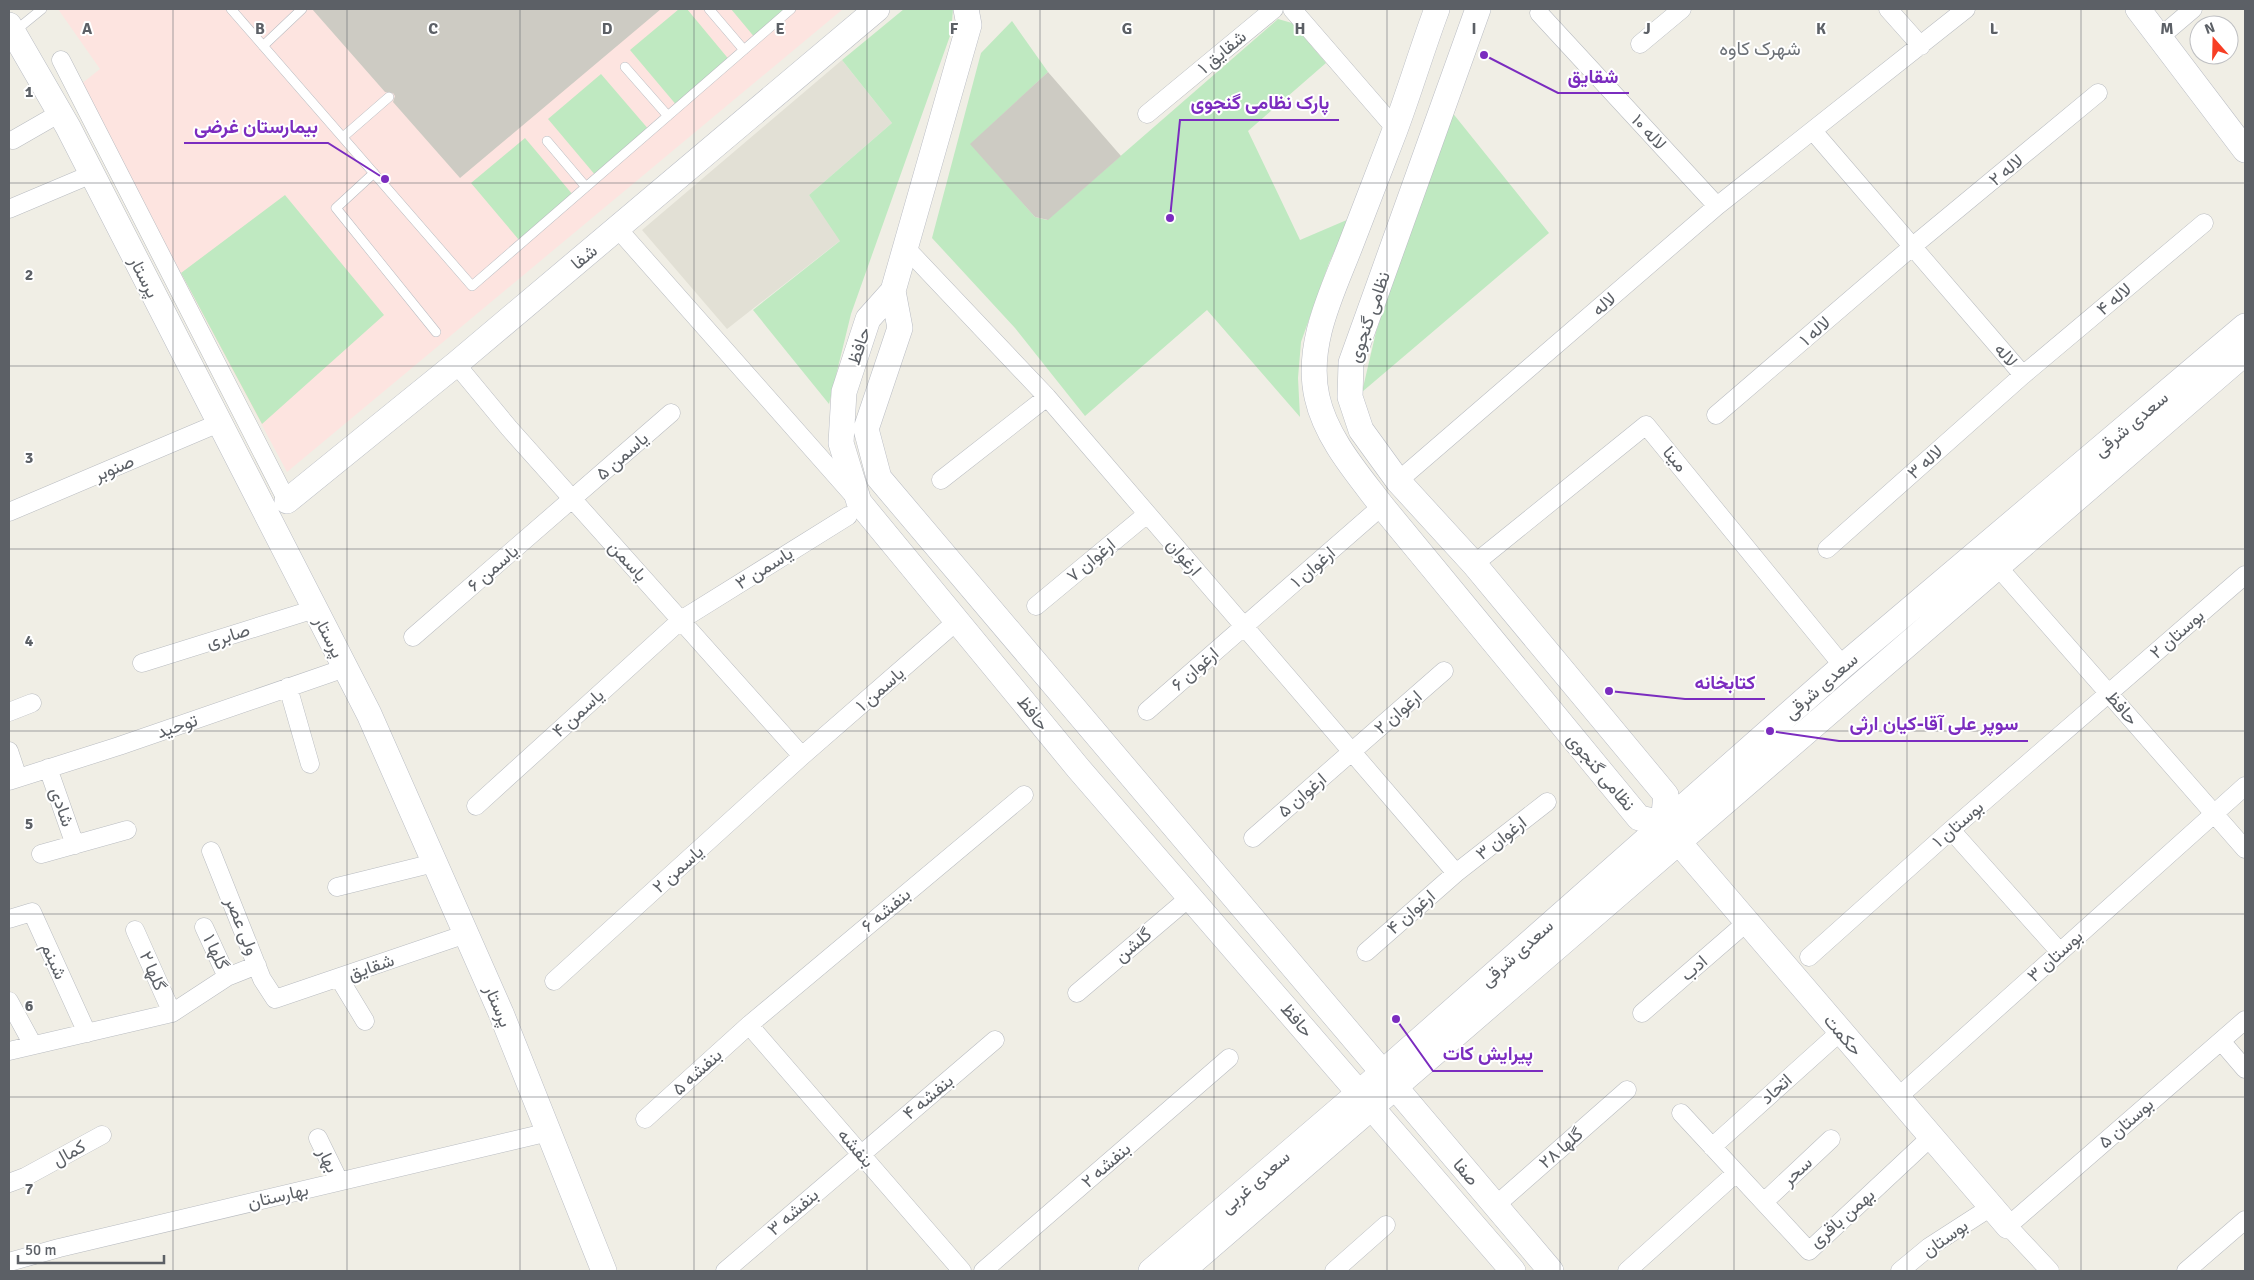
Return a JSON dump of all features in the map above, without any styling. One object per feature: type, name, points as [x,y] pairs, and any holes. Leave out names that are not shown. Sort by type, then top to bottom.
[{"type":"street","name":"شفا","points":[[287,500],[456,364],[877,9]]},
{"type":"street","name":"حافظ","points":[[966,9],[968,24],[893,291],[900,328],[866,429],[879,478],[1389,1081]]},
{"type":"street","name":"شقایق ۱","points":[[1147,114],[1274,9]]},
{"type":"street","points":[[1292,9],[1395,128],[1433,140]]},
{"type":"street","name":"نظامی گنجوی","points":[[1437,9],[1395,128],[1327,306],[1317,338],[1314,364],[1316,396],[1328,428],[1346,458],[1382,506],[1639,818],[1663,823],[1666,795],[1474,564],[1398,480],[1362,430],[1350,397],[1351,363],[1433,140],[1478,9]]},
{"type":"street","points":[[1640,44],[1682,9]]},
{"type":"street","points":[[1888,9],[1921,46]]},
{"type":"street","name":"لاله","points":[[1398,480],[1718,206],[1966,9]]},
{"type":"street","points":[[2138,9],[2245,150]]},
{"type":"street","points":[[2160,37],[2193,9]]},
{"type":"street","name":"لاله ۱۰","points":[[1539,13],[1718,206]]},
{"type":"street","name":"پرستار","points":[[11,29],[60,113],[92,174],[369,714],[502,1013],[604,1271]]},
{"type":"street","points":[[61,60],[287,500]]},
{"type":"street","name":"لاله ۲","points":[[1913,246],[2098,93]]},
{"type":"street","points":[[13,140],[60,113]]},
{"type":"street","name":"لاله","points":[[1813,131],[2023,375]]},
{"type":"street","points":[[9,209],[92,174]]},
{"type":"street","name":"لاله ۴","points":[[2023,375],[2204,223]]},
{"type":"street","points":[[618,229],[854,509]]},
{"type":"street","name":"لاله ۱","points":[[1716,415],[1913,246]]},
{"type":"street","name":"ارغوان","points":[[905,247],[1047,397],[1456,873]]},
{"type":"street","name":"حافظ","points":[[893,291],[868,319],[844,392],[841,443],[854,509],[957,621],[1078,768],[1366,1100]]},
{"type":"street","name":"سعدی شرقی","points":[[1389,1081],[1663,823],[1843,666],[2245,326]]},
{"type":"street","name":"سعدی شرقی","points":[[1366,1100],[1679,844],[2245,353]]},
{"type":"street","name":"یاسمن","points":[[456,364],[509,428],[802,756]]},
{"type":"street","name":"لاله ۳","points":[[1827,549],[2023,375]]},
{"type":"street","points":[[941,480],[1047,397]]},
{"type":"street","name":"یاسمن ۵","points":[[572,499],[672,413]]},
{"type":"street","name":"صنوبر","points":[[9,512],[219,423]]},
{"type":"street","name":"مینا","points":[[1474,564],[1646,425],[1843,666]]},
{"type":"street","name":"یاسمن ۶","points":[[413,637],[572,499]]},
{"type":"street","name":"ارغوان ۱","points":[[1244,627],[1382,506]]},
{"type":"street","name":"یاسمن ۳","points":[[681,620],[854,509]]},
{"type":"street","name":"ارغوان ۷","points":[[1036,606],[1147,514]]},
{"type":"street","name":"حافظ","points":[[1998,567],[2245,849]]},
{"type":"street","name":"بوستان ۲","points":[[2109,693],[2245,575]]},
{"type":"street","points":[[957,621],[978,596]]},
{"type":"street","name":"صابری","points":[[142,663],[314,608]]},
{"type":"street","name":"یاسمن ۴","points":[[476,806],[681,620]]},
{"type":"street","name":"یاسمن ۱","points":[[802,756],[957,621]]},
{"type":"street","name":"ارغوان ۶","points":[[1147,711],[1244,627]]},
{"type":"street","name":"توحید","points":[[14,779],[345,668]]},
{"type":"street","name":"ارغوان ۲","points":[[1352,752],[1444,671]]},
{"type":"street","points":[[288,688],[310,764]]},
{"type":"street","name":"بوستان ۱","points":[[1809,957],[1951,830],[2109,693]]},
{"type":"street","points":[[9,712],[32,703]]},
{"type":"street","points":[[9,751],[14,779]]},
{"type":"street","name":"ارغوان ۵","points":[[1253,838],[1352,752]]},
{"type":"street","name":"یاسمن ۲","points":[[554,981],[802,756]]},
{"type":"street","name":"شادی","points":[[48,768],[75,845]]},
{"type":"street","name":"بوستان ۳","points":[[1897,1098],[2245,786]]},
{"type":"street","name":"بنفشه ۶","points":[[749,1025],[1024,795]]},
{"type":"street","name":"ارغوان ۳","points":[[1456,873],[1547,802]]},
{"type":"street","name":"حکمت","points":[[1663,823],[1679,844],[2008,1226]]},
{"type":"street","points":[[41,854],[127,830]]},
{"type":"street","points":[[1951,830],[2060,952]]},
{"type":"street","name":"ولی عصر","points":[[211,851],[262,978],[275,1000]]},
{"type":"street","points":[[337,887],[434,863]]},
{"type":"street","name":"ارغوان ۴","points":[[1366,952],[1456,873]]},
{"type":"street","name":"گلشن","points":[[1077,993],[1190,897]]},
{"type":"street","name":"شبنم","points":[[9,919],[32,912],[87,1033]]},
{"type":"street","name":"ادب","points":[[1642,1013],[1747,922]]},
{"type":"street","name":"گلها ۱","points":[[204,926],[227,977]]},
{"type":"street","name":"گلها ۲","points":[[135,930],[172,1013]]},
{"type":"street","name":"شقایق","points":[[275,1000],[466,934]]},
{"type":"street","points":[[9,1051],[172,1013],[227,977],[257,965]]},
{"type":"street","points":[[339,978],[365,1021]]},
{"type":"street","points":[[9,1001],[33,1046]]},
{"type":"street","name":"بوستان ۵","points":[[2008,1226],[2245,1020]]},
{"type":"street","name":"بنفشه ۵","points":[[645,1119],[749,1025]]},
{"type":"street","name":"بنفشه","points":[[749,1025],[962,1271]]},
{"type":"street","name":"اتحاد","points":[[1712,1147],[1840,1032]]},
{"type":"street","name":"بنفشه ۴","points":[[860,1154],[995,1040]]},
{"type":"street","points":[[2221,1041],[2245,1069]]},
{"type":"street","name":"بنفشه ۲","points":[[983,1271],[1229,1058]]},
{"type":"street","name":"صفا","points":[[1389,1081],[1551,1271]]},
{"type":"street","name":"گلها ۲۸","points":[[1495,1206],[1627,1090]]},
{"type":"street","name":"صفا","points":[[1366,1100],[1513,1271]]},
{"type":"street","name":"سعدی غربی","points":[[1151,1271],[1366,1100]]},
{"type":"street","name":"سعدی غربی","points":[[1182,1271],[1366,1100]]},
{"type":"street","name":"بهمن باقری","points":[[1681,1113],[1809,1251],[1931,1137]]},
{"type":"street","name":"بهارستان","points":[[9,1262],[68,1245],[549,1132]]},
{"type":"street","name":"کمال","points":[[9,1184],[25,1178],[102,1135]]},
{"type":"street","name":"بهار","points":[[318,1138],[339,1181]]},
{"type":"street","name":"سحر","points":[[1764,1202],[1831,1139]]},
{"type":"street","name":"بنفشه ۳","points":[[726,1271],[860,1154]]},
{"type":"street","points":[[1627,1271],[1736,1173]]},
{"type":"street","name":"بوستان","points":[[1900,1271],[1929,1247],[1991,1207]]},
{"type":"street","points":[[2186,1271],[2245,1220]]},
{"type":"street","points":[[1334,1271],[1386,1225]]},
{"type":"street","points":[[2008,1226],[2050,1271]]},
{"type":"lane","points":[[11,29],[42,9]]},
{"type":"lane","points":[[231,9],[472,286],[791,9]]},
{"type":"lane","points":[[263,46],[302,9]]},
{"type":"lane","points":[[709,9],[744,50]]},
{"type":"lane","points":[[624,68],[668,116]]},
{"type":"lane","points":[[343,137],[389,97]]},
{"type":"lane","points":[[547,141],[586,187]]},
{"type":"lane","points":[[374,173],[336,208],[436,332]]},
{"type":"shaded area","points":[[58,9],[843,9],[287,472],[80,85],[100,69]]},
{"type":"shaded area","points":[[842,60],[892,123],[809,195],[841,240],[727,329],[642,230]]},
{"type":"green space","points":[[679,9],[687,9],[731,62],[678,107],[630,50]]},
{"type":"green space","points":[[731,9],[792,9],[756,39]]},
{"type":"green space","points":[[904,9],[953,9],[951,33],[851,314],[829,404],[753,310],[840,241],[809,195],[892,123],[842,60]]},
{"type":"green space","points":[[1278,19],[1292,23],[1326,63],[1248,131],[1300,240],[1349,219],[1329,263],[1301,342],[1298,378],[1300,417],[1207,310],[1085,416],[1015,328],[932,238],[981,53],[1012,21],[1048,72],[971,144],[1035,217],[1047,220]]},
{"type":"green space","points":[[601,74],[650,131],[596,176],[548,119]]},
{"type":"green space","points":[[1451,111],[1549,233],[1362,392],[1376,332]]},
{"type":"green space","points":[[525,138],[573,195],[519,240],[471,183]]},
{"type":"green space","points":[[285,195],[384,315],[262,424],[181,273]]},
{"type":"building","points":[[312,9],[661,9],[460,178],[393,102],[395,96],[393,93],[385,92]]},
{"type":"building","points":[[1048,72],[1121,156],[1048,220],[1035,217],[970,144]]},
{"type":"place","name":"شقایق","points":[[1484,55]]},
{"type":"place","name":"بیمارستان غرضی","points":[[385,179]]},
{"type":"place","name":"پارک نظامی گنجوی","points":[[1170,218]]},
{"type":"place","name":"کتابخانه","points":[[1609,691]]},
{"type":"place","name":"سوپر علی آقا-کیان ارثی","points":[[1770,731]]},
{"type":"place","name":"پیرایش کات","points":[[1396,1019]]},
{"type":"district","name":"شهرک کاوه","points":[[1760,49]]}]
